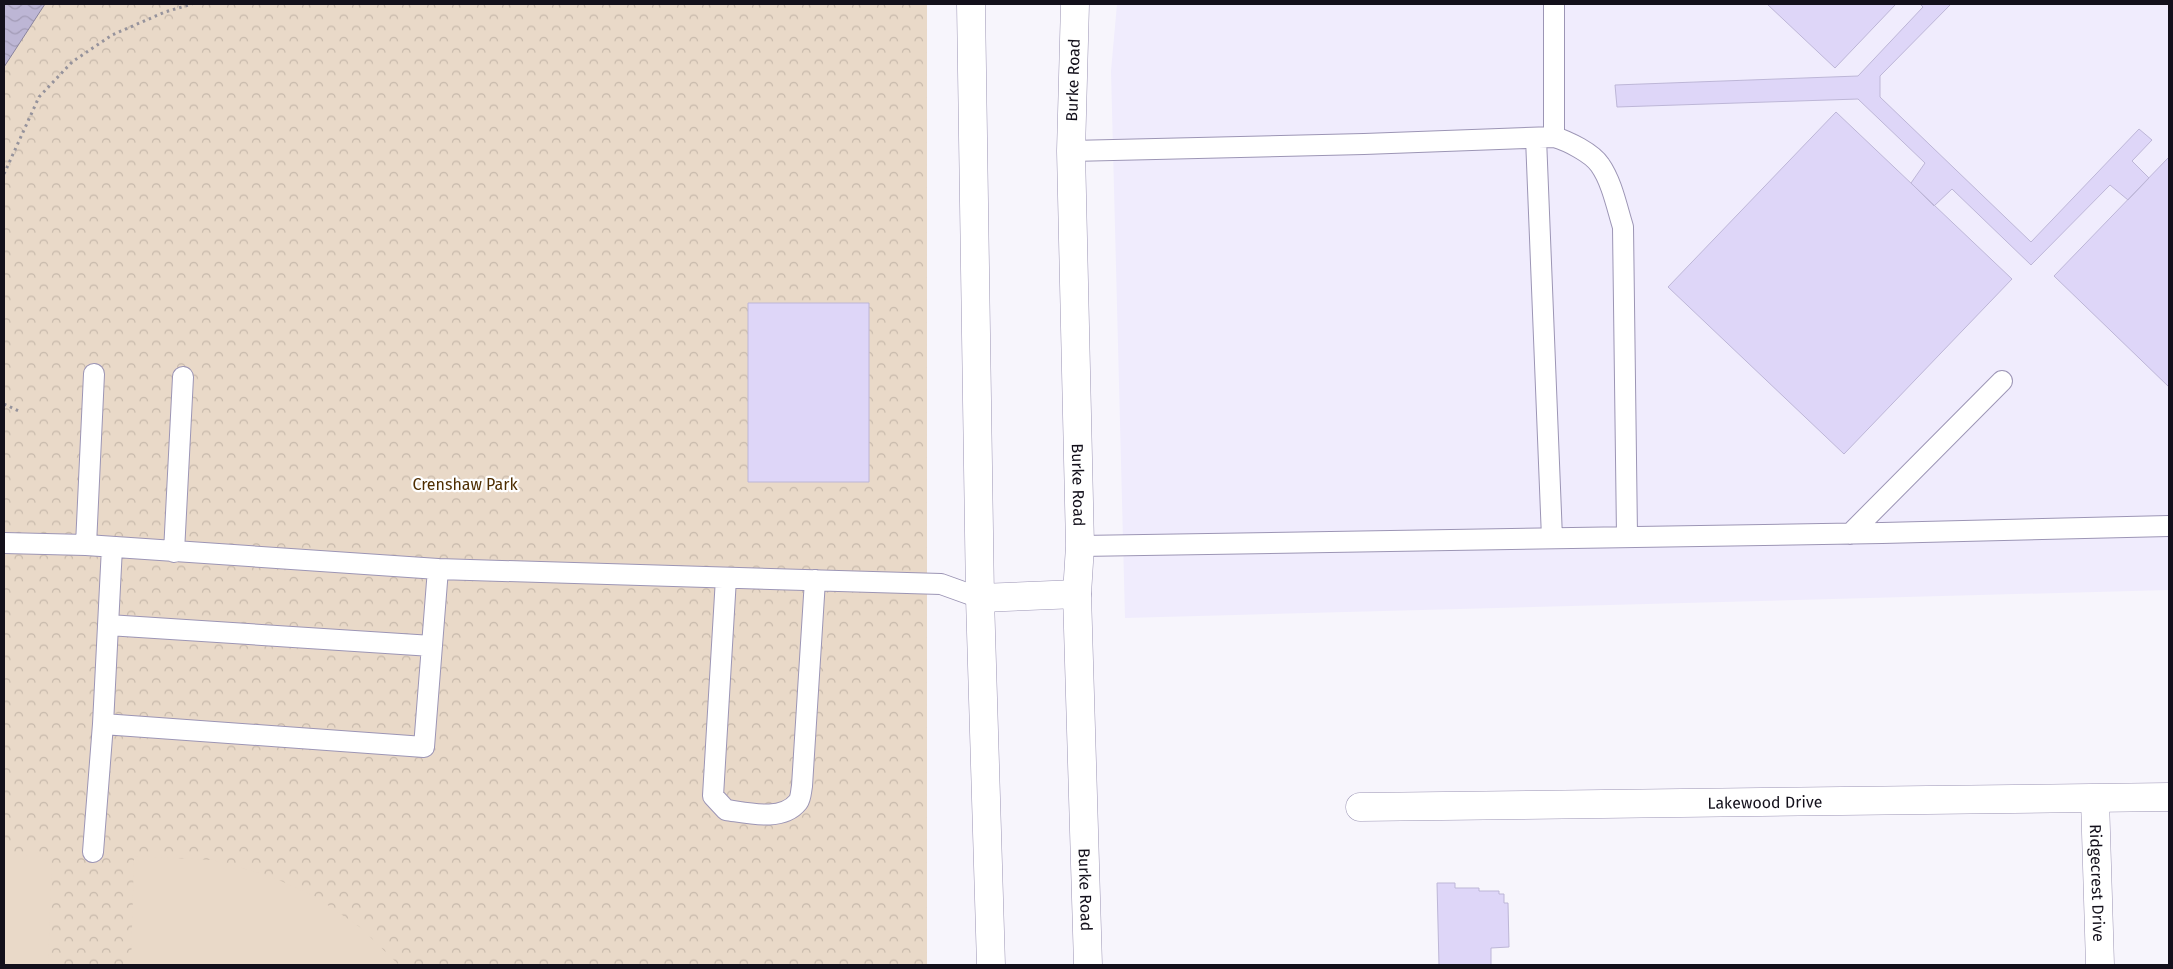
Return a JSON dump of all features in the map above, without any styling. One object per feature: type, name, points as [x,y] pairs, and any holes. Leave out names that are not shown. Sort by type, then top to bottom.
[{"type":"main road","points":[[971,4],[980,598],[991,965]]},
{"type":"main road","name":"Burke Road","points":[[1075,4],[1070,151],[1080,546],[1077,594],[1088,965]]},
{"type":"main road","points":[[980,598],[1077,594]]},
{"type":"main road","name":"Lakewood Drive","points":[[1360,807],[2169,797]]},
{"type":"main road","name":"Ridgecrest Drive","points":[[2095,799],[2100,965]]},
{"type":"lane","points":[[1552,538],[1545,138],[1554,4]]},
{"type":"lane","points":[[1070,151],[1545,138],[1570,142],[1600,164],[1612,191],[1623,227],[1627,536]]},
{"type":"lane","points":[[86,545],[94,374]]},
{"type":"lane","points":[[174,552],[183,377]]},
{"type":"lane","points":[[1850,534],[2002,381]]},
{"type":"lane","points":[[1080,546],[1850,534],[2169,526]]},
{"type":"lane","points":[[4,543],[86,545],[438,569],[940,584],[980,598]]},
{"type":"lane","points":[[93,852],[103,724],[112,547]]},
{"type":"lane","points":[[103,724],[424,747],[438,569]]},
{"type":"lane","points":[[726,578],[713,796],[726,810],[762,814],[783,813],[799,801],[802,786],[815,580]]},
{"type":"lane","points":[[108,624],[432,646]]},
{"type":"path","points":[[4,174],[39,97],[72,62],[112,35],[164,12],[192,4]]},
{"type":"path","points":[[4,404],[21,412]]},
{"type":"shaded area","points":[[1117,4],[2169,4],[2169,590],[1125,618],[1111,71]]},
{"type":"green space","name":"Crenshaw Park","points":[[4,4],[927,4],[927,965],[4,965]]},
{"type":"green space","points":[[4,854],[52,858],[48,965],[4,965]]},
{"type":"green space","points":[[134,856],[213,860],[270,876],[316,897],[361,928],[399,965],[131,965]]},
{"type":"water","points":[[4,4],[45,4],[4,67]]},
{"type":"building","points":[[1767,4],[1896,4],[1835,68]]},
{"type":"building","points":[[1920,4],[1951,4],[1880,76],[1880,97],[2031,242],[2139,129],[2152,140],[2132,161],[2149,178],[2128,200],[2110,185],[2031,265],[1952,189],[1934,206],[1911,183],[1925,163],[1858,99],[1617,107],[1615,85],[1858,76],[1923,7]]},
{"type":"building","points":[[1836,112],[2012,279],[1844,454],[1668,287]]},
{"type":"building","points":[[2169,157],[2169,387],[2054,276]]},
{"type":"building","points":[[748,303],[869,303],[869,482],[748,482]]},
{"type":"building","points":[[1437,883],[1455,883],[1455,888],[1479,888],[1479,891],[1499,891],[1499,894],[1504,894],[1504,903],[1508,903],[1509,947],[1491,948],[1491,965],[1439,965]]}]
